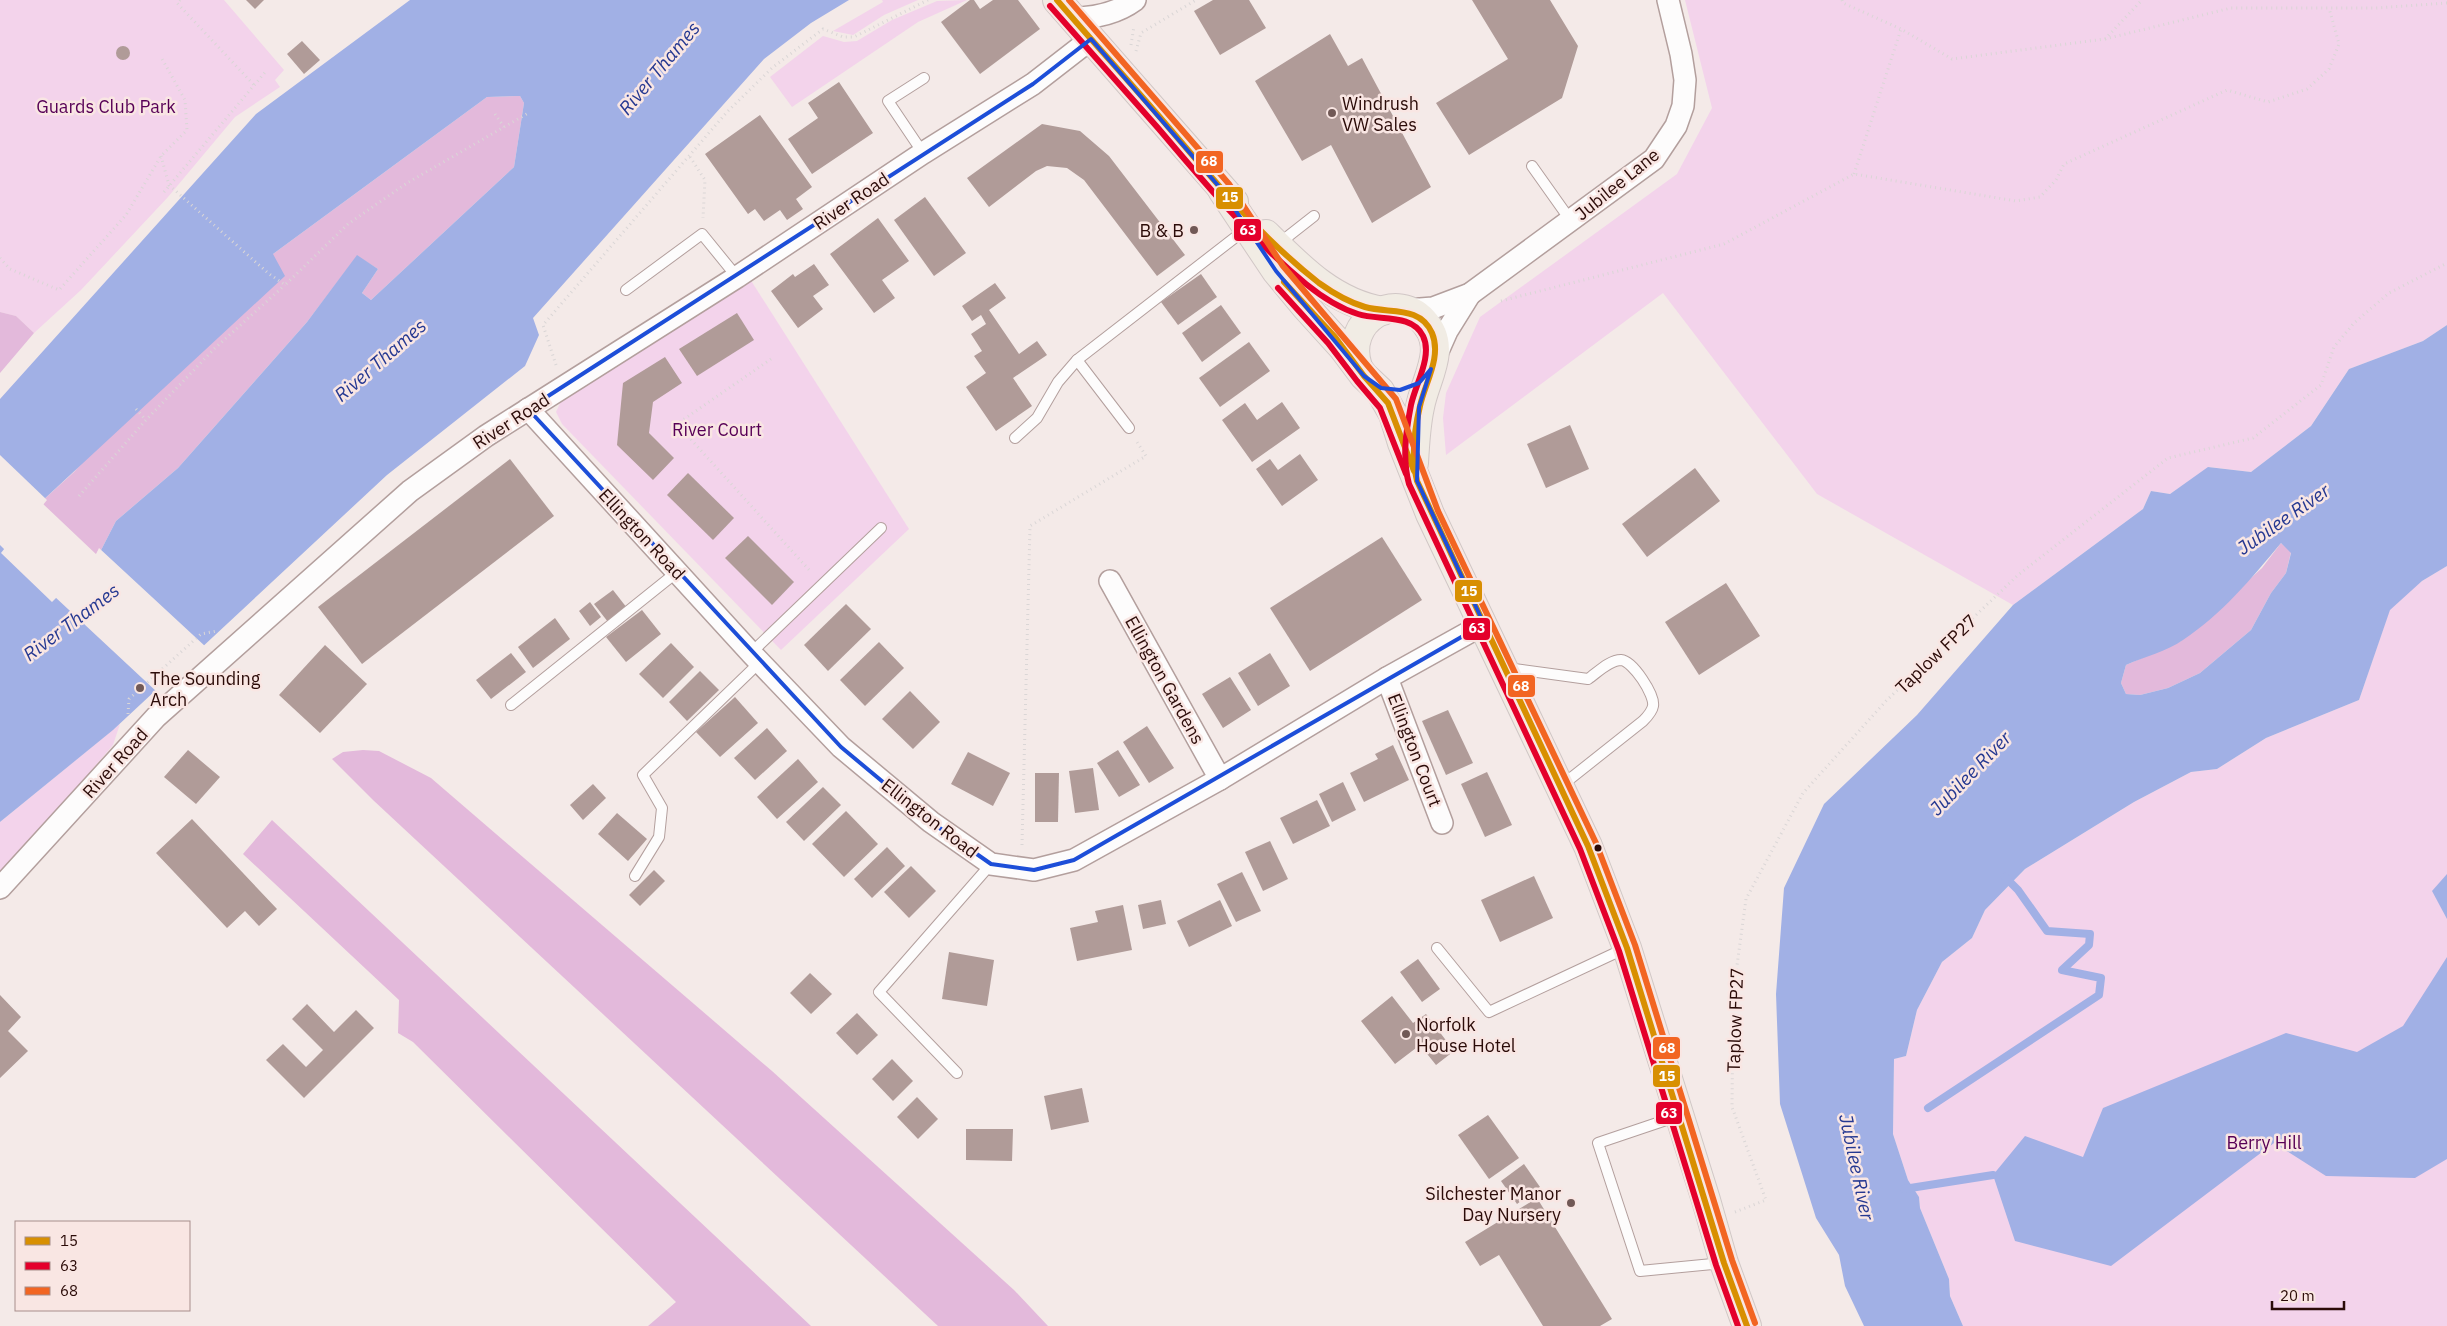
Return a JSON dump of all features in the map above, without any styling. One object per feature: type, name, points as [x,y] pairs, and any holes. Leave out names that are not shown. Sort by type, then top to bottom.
[{"type":"main road","points":[[1064,9],[1222,190],[1277,245],[1326,288],[1358,305],[1395,311],[1424,321],[1434,338],[1433,364],[1420,407],[1413,470]]},
{"type":"main road","points":[[1222,190],[1247,229],[1295,295],[1334,337],[1388,403],[1430,514],[1588,846],[1627,948],[1706,1200],[1724,1264],[1747,1326]]},
{"type":"main road","points":[[1395,311],[1368,319],[1358,333],[1354,349],[1365,375],[1390,390],[1405,389],[1419,383],[1433,364]]},
{"type":"street","points":[[1064,9],[1089,18],[1110,14],[1134,0]]},
{"type":"street","name":"Jubilee Lane","points":[[1395,311],[1440,307],[1470,294],[1654,158],[1676,126],[1683,106],[1685,80],[1668,0]]},
{"type":"street","name":"River Road","points":[[0,888],[156,717],[410,491],[486,436],[737,278],[923,153],[1034,84],[1091,39]]},
{"type":"street","name":"Jubilee Lane","points":[[1433,364],[1447,331],[1470,294]]},
{"type":"street","name":"Ellington Road","points":[[528,410],[756,658],[841,747],[931,822],[991,864],[1034,870],[1074,860],[1220,779],[1387,678],[1484,624]]},
{"type":"street","name":"Ellington Gardens","points":[[1110,581],[1220,779]]},
{"type":"street","name":"Ellington Court","points":[[1387,678],[1442,822]]},
{"type":"lane","points":[[923,153],[888,102],[924,78]]},
{"type":"lane","points":[[1532,166],[1571,221]]},
{"type":"lane","points":[[1277,245],[1314,216]]},
{"type":"lane","points":[[1016,438],[1038,418],[1058,382],[1077,360],[1247,229]]},
{"type":"lane","points":[[626,290],[702,234],[737,278]]},
{"type":"lane","points":[[1077,360],[1129,428]]},
{"type":"lane","points":[[635,876],[659,837],[662,808],[643,775],[756,658],[823,585],[881,528]]},
{"type":"lane","points":[[511,705],[677,572]]},
{"type":"lane","points":[[1504,667],[1588,679],[1611,663],[1620,660],[1632,666],[1653,699],[1654,707],[1643,721],[1560,787]]},
{"type":"lane","points":[[957,1073],[879,992],[991,864]]},
{"type":"lane","points":[[1437,948],[1489,1012],[1627,948]]},
{"type":"lane","points":[[1678,1115],[1598,1143],[1640,1271],[1724,1264]]},
{"type":"path","points":[[180,0],[177,3],[254,86]]},
{"type":"path","points":[[563,387],[543,324],[728,112],[772,68],[823,29],[843,37],[854,37],[928,0]]},
{"type":"path","points":[[1136,54],[1137,43],[1141,33],[1196,0]]},
{"type":"path","points":[[1842,0],[1843,3],[1901,29],[1952,59],[2105,39],[2231,8],[2376,8],[2447,3]]},
{"type":"path","points":[[2105,39],[2142,0]]},
{"type":"path","points":[[1498,302],[1724,244],[1854,174],[2016,201],[2040,197],[2056,180],[2064,164],[2227,90],[2268,102],[2307,89],[2329,69],[2339,44],[2329,8]]},
{"type":"path","points":[[1854,174],[1901,29]]},
{"type":"path","points":[[0,258],[10,269],[59,290],[126,215],[161,156],[187,130],[185,100],[161,57]]},
{"type":"path","points":[[164,192],[267,70]]},
{"type":"path","points":[[79,496],[146,420],[214,349],[285,285],[348,224],[407,183],[530,112]]},
{"type":"path","points":[[495,114],[504,127]]},
{"type":"path","points":[[161,156],[169,185],[268,273],[285,285]]},
{"type":"path","points":[[690,156],[705,180],[702,234]]},
{"type":"path","name":"Taplow FP27","points":[[1730,1214],[1766,1200],[1732,1107],[1732,995],[1746,899],[1803,793],[1886,701],[2018,575],[2168,458],[2253,438],[2321,385],[2334,347],[2354,324],[2388,293],[2447,263]]},
{"type":"path","points":[[771,360],[677,424],[823,585]]},
{"type":"path","points":[[136,409],[146,420]]},
{"type":"path","points":[[1034,870],[1022,847],[1030,526],[1146,456],[1129,428]]},
{"type":"highlighted area","points":[[1091,39],[1222,190],[1276,271],[1364,376],[1381,388],[1400,390],[1419,383],[1431,369],[1419,407],[1417,481],[1484,624],[1074,860],[1034,870],[991,864],[931,822],[841,747],[528,409],[1033,84]]},
{"type":"green space","name":"Guards Club Park","points":[[0,0],[224,0],[284,70],[275,80],[280,87],[235,117],[168,197],[81,290],[34,333],[16,316],[0,312]]},
{"type":"green space","points":[[882,0],[918,0],[884,15],[853,35],[833,31],[883,2]]},
{"type":"green space","points":[[967,0],[918,22],[792,107],[770,77],[823,36],[844,42],[857,41],[892,20],[937,1]]},
{"type":"green space","points":[[1685,0],[2447,0],[2447,325],[2423,341],[2349,369],[2311,426],[2251,472],[2209,467],[2170,494],[2151,491],[2143,509],[2013,605],[1817,494],[1663,293],[1446,455],[1443,418],[1446,393],[1480,317],[1677,174],[1712,108]]},
{"type":"green space","name":"River Court","points":[[750,279],[909,529],[781,650],[562,424],[556,412],[562,399]]},
{"type":"green space","name":"Berry Hill","points":[[2447,566],[2447,1326],[1963,1326],[1950,1296],[1949,1279],[1920,1208],[1919,1197],[1908,1180],[1893,1134],[1894,1059],[1906,1056],[1917,1010],[1942,962],[1972,938],[1985,910],[2025,869],[2134,802],[2191,772],[2217,769],[2266,738],[2359,700],[2391,606],[2422,581]]},
{"type":"green space","points":[[120,724],[113,745],[50,819],[0,871],[0,822]]},
{"type":"shaded area","points":[[520,96],[524,103],[514,167],[371,300],[362,293],[378,269],[357,256],[307,322],[178,468],[116,521],[98,556],[41,502],[74,472],[273,254],[487,97]]},
{"type":"shaded area","points":[[0,312],[16,316],[34,333],[0,373]]},
{"type":"shaded area","points":[[2281,543],[2291,552],[2286,573],[2271,593],[2251,630],[2200,673],[2168,688],[2140,695],[2126,694],[2121,683],[2126,665],[2181,641],[2262,568]]},
{"type":"shaded area","points":[[379,751],[431,778],[772,1071],[1014,1290],[1048,1326],[938,1326],[373,800],[332,759],[343,752]]},
{"type":"shaded area","points":[[272,820],[811,1326],[648,1326],[676,1302],[413,1042],[398,1033],[399,1000],[243,854]]},
{"type":"water","name":"River Thames","points":[[410,0],[849,0],[811,23],[764,59],[533,318],[539,335],[525,366],[387,475],[113,730],[0,822],[0,399],[256,114]],"holes":[[[520,96],[524,103],[514,167],[371,300],[362,293],[378,269],[357,255],[307,322],[178,468],[116,521],[98,556],[52,602],[1,553],[41,502],[285,276],[273,254],[487,97]]]},
{"type":"water","name":"Jubilee River","points":[[2447,325],[2447,566],[2422,581],[2390,610],[2359,700],[2266,738],[2217,769],[2191,772],[2134,802],[2025,869],[1985,910],[1972,938],[1942,962],[1917,1010],[1906,1056],[1894,1059],[1893,1134],[1908,1180],[1919,1197],[1920,1208],[1949,1279],[1950,1296],[1963,1326],[1864,1326],[1845,1286],[1839,1255],[1816,1218],[1780,1104],[1776,994],[1784,888],[1824,804],[1917,715],[2013,605],[2143,509],[2151,491],[2170,494],[2208,467],[2251,472],[2311,426],[2349,369],[2423,341]],"holes":[[[2281,543],[2291,553],[2286,573],[2271,593],[2251,630],[2200,673],[2168,688],[2140,695],[2126,694],[2121,683],[2126,665],[2183,640],[2211,619],[2259,570]]]},
{"type":"water","points":[[2447,874],[2447,919],[2432,891]]},
{"type":"water","points":[[2447,957],[2447,1159],[2415,1178],[2326,1176],[2274,1143],[2111,1266],[2015,1241],[1993,1175],[2025,1136],[2083,1157],[2103,1108],[2286,1033],[2357,1052],[2403,1026]]},
{"type":"pier","points":[[0,455],[47,500],[6,551],[0,545]]},
{"type":"pier","points":[[99,548],[206,647],[157,692],[54,596],[96,554]]},
{"type":"building","points":[[246,0],[264,0],[255,9]]},
{"type":"building","points":[[970,0],[974,0],[980,9],[993,0],[1018,0],[1040,29],[980,74],[941,22]]},
{"type":"building","points":[[1213,0],[1249,0],[1266,28],[1220,55],[1194,11]]},
{"type":"building","points":[[1472,0],[1550,0],[1578,46],[1562,98],[1469,155],[1436,103],[1508,59]]},
{"type":"building","name":"Windrush VW Sales","points":[[1330,34],[1348,66],[1362,58],[1431,187],[1372,223],[1331,145],[1302,161],[1255,81]]},
{"type":"building","points":[[302,41],[320,60],[304,74],[287,54]]},
{"type":"building","points":[[123,46],[128,48],[130,53],[128,58],[123,60],[118,58],[116,53],[118,48]]},
{"type":"building","points":[[839,82],[873,133],[812,174],[788,139],[818,118],[808,103]]},
{"type":"building","points":[[760,115],[812,187],[796,199],[803,209],[787,220],[780,210],[764,221],[755,209],[748,214],[705,154]]},
{"type":"building","points":[[1042,124],[1080,131],[1109,156],[1185,255],[1157,276],[1084,180],[1067,168],[1047,166],[1036,171],[989,207],[967,178]]},
{"type":"building","points":[[925,197],[966,253],[934,276],[894,220]]},
{"type":"building","points":[[878,218],[909,261],[882,280],[895,298],[874,313],[830,254]]},
{"type":"building","points":[[814,264],[829,285],[813,296],[823,309],[798,328],[771,291],[793,274],[795,277]]},
{"type":"building","points":[[1201,274],[1217,297],[1178,325],[1161,302]]},
{"type":"building","points":[[995,283],[1006,298],[989,310],[1019,354],[1037,341],[1047,355],[1013,378],[1032,406],[996,431],[966,387],[986,373],[974,356],[982,351],[971,334],[986,324],[981,315],[972,321],[962,306]]},
{"type":"building","points":[[1221,305],[1241,333],[1202,362],[1182,333]]},
{"type":"building","points":[[737,313],[754,340],[697,376],[679,349]]},
{"type":"building","points":[[1249,342],[1270,371],[1220,407],[1199,378]]},
{"type":"building","points":[[665,357],[682,383],[653,402],[649,433],[674,458],[653,480],[617,445],[623,383]]},
{"type":"building","points":[[1282,402],[1300,428],[1252,462],[1222,420],[1245,403],[1257,420]]},
{"type":"building","points":[[1570,425],[1589,469],[1546,488],[1527,444]]},
{"type":"building","points":[[1300,454],[1318,480],[1282,506],[1256,469],[1270,459],[1278,470]]},
{"type":"building","points":[[510,459],[554,516],[362,664],[318,607]]},
{"type":"building","points":[[1695,468],[1720,501],[1647,557],[1622,524]]},
{"type":"building","points":[[688,473],[734,518],[713,540],[667,495]]},
{"type":"building","points":[[748,536],[794,582],[772,605],[725,558]]},
{"type":"building","points":[[1382,537],[1422,600],[1310,671],[1270,608]]},
{"type":"building","points":[[1726,583],[1760,636],[1699,675],[1665,622]]},
{"type":"building","points":[[613,590],[627,608],[608,622],[594,604]]},
{"type":"building","points":[[590,602],[601,617],[590,626],[579,611]]},
{"type":"building","points":[[846,604],[871,629],[828,671],[804,645]]},
{"type":"building","points":[[642,610],[661,634],[626,662],[606,637]]},
{"type":"building","points":[[555,618],[570,639],[533,668],[518,647]]},
{"type":"building","points":[[879,642],[904,668],[865,706],[840,680]]},
{"type":"building","points":[[671,643],[694,667],[663,698],[639,674]]},
{"type":"building","points":[[325,645],[367,684],[320,733],[279,695]]},
{"type":"building","points":[[511,653],[526,672],[491,699],[476,680]]},
{"type":"building","points":[[1270,653],[1290,686],[1258,706],[1238,673]]},
{"type":"building","points":[[700,671],[719,690],[687,721],[669,702]]},
{"type":"building","points":[[1230,677],[1251,710],[1223,728],[1202,694]]},
{"type":"building","points":[[910,691],[940,722],[913,749],[882,719]]},
{"type":"building","points":[[735,697],[758,723],[720,757],[696,732]]},
{"type":"building","points":[[1448,710],[1473,763],[1446,775],[1422,721]]},
{"type":"building","points":[[1147,726],[1174,768],[1149,783],[1123,742]]},
{"type":"building","points":[[767,728],[787,751],[755,780],[734,758]]},
{"type":"building","points":[[1393,745],[1409,780],[1364,802],[1350,773],[1378,759],[1375,754]]},
{"type":"building","points":[[188,750],[220,777],[196,804],[164,777]]},
{"type":"building","points":[[1118,750],[1140,785],[1119,797],[1097,763]]},
{"type":"building","points":[[968,752],[1010,773],[993,806],[951,784]]},
{"type":"building","points":[[798,759],[818,782],[777,819],[757,797]]},
{"type":"building","points":[[1093,768],[1099,810],[1075,813],[1069,771]]},
{"type":"building","points":[[1487,772],[1512,825],[1485,837],[1461,784]]},
{"type":"building","points":[[1035,773],[1059,773],[1058,822],[1035,822]]},
{"type":"building","points":[[1343,782],[1356,810],[1332,822],[1319,794]]},
{"type":"building","points":[[593,784],[606,798],[583,820],[570,805]]},
{"type":"building","points":[[823,787],[841,805],[804,841],[786,822]]},
{"type":"building","points":[[1317,800],[1330,826],[1293,844],[1280,818]]},
{"type":"building","points":[[846,811],[878,844],[844,877],[812,844]]},
{"type":"building","points":[[617,813],[647,839],[628,861],[598,834]]},
{"type":"building","points":[[192,819],[277,909],[259,926],[245,911],[227,928],[156,853]]},
{"type":"building","points":[[1270,841],[1288,879],[1263,891],[1245,852]]},
{"type":"building","points":[[887,847],[905,866],[872,898],[854,879]]},
{"type":"building","points":[[911,866],[936,891],[909,918],[884,892]]},
{"type":"building","points":[[654,870],[665,881],[640,906],[629,895]]},
{"type":"building","points":[[1242,872],[1261,911],[1236,922],[1217,884]]},
{"type":"building","points":[[1534,876],[1553,918],[1500,942],[1481,900]]},
{"type":"building","points":[[1161,900],[1166,924],[1143,929],[1138,905]]},
{"type":"building","points":[[1220,900],[1232,926],[1189,947],[1177,921]]},
{"type":"building","points":[[1123,905],[1132,950],[1077,961],[1070,928],[1098,922],[1095,911]]},
{"type":"building","points":[[949,952],[994,960],[987,1006],[942,999]]},
{"type":"building","points":[[1418,959],[1440,989],[1422,1002],[1400,972]]},
{"type":"building","points":[[810,973],[832,994],[811,1014],[790,993]]},
{"type":"building","points":[[0,995],[21,1017],[8,1031],[28,1051],[0,1078]]},
{"type":"building","name":"Norfolk House Hotel","points":[[1392,996],[1413,1023],[1426,1014],[1454,1051],[1436,1065],[1420,1045],[1395,1064],[1361,1021]]},
{"type":"building","points":[[307,1004],[334,1032],[356,1010],[374,1028],[304,1098],[266,1060],[283,1044],[306,1067],[323,1050],[292,1019]]},
{"type":"building","points":[[857,1013],[878,1035],[857,1055],[836,1033]]},
{"type":"building","points":[[892,1059],[913,1081],[893,1101],[872,1079]]},
{"type":"building","points":[[1082,1088],[1089,1122],[1051,1130],[1044,1096]]},
{"type":"building","points":[[917,1097],[938,1119],[918,1139],[897,1117]]},
{"type":"building","points":[[1488,1115],[1519,1158],[1489,1179],[1458,1135]]},
{"type":"building","points":[[966,1129],[1013,1129],[1012,1161],[966,1160]]},
{"type":"building","points":[[1524,1164],[1540,1187],[1517,1204],[1501,1181]]},
{"type":"building","points":[[1537,1198],[1612,1319],[1600,1326],[1543,1326],[1499,1255],[1480,1266],[1465,1242]]},
{"type":"waterway","points":[[1928,1108],[2099,995],[2101,978],[2062,970],[2089,945],[2090,934],[2047,931],[2018,890],[2005,877]]},
{"type":"waterway","points":[[1904,1189],[1993,1175]]},
{"type":"transit line","name":"15","points":[[1057,0],[1238,207],[1297,265],[1335,294],[1365,307],[1412,314],[1427,324],[1432,333],[1435,342],[1434,361],[1422,397],[1415,434],[1414,462],[1417,481],[1588,846],[1627,948],[1724,1263],[1747,1326]]},
{"type":"transit line","name":"68","points":[[1069,0],[1229,184],[1283,266],[1396,399],[1438,511],[1596,843],[1635,945],[1732,1260],[1755,1323]]},
{"type":"transit line","name":"63","points":[[1050,6],[1247,229],[1285,266],[1312,289],[1337,305],[1351,312],[1366,316],[1403,321],[1418,329],[1423,336],[1426,344],[1425,361],[1413,397],[1406,435],[1405,454],[1409,484],[1580,849],[1619,951],[1716,1265],[1738,1326]]},
{"type":"transit line","name":"15","points":[[1284,282],[1335,337],[1364,376],[1388,403],[1414,471]]},
{"type":"transit line","name":"63","points":[[1278,288],[1328,343],[1380,408],[1406,474]]},
{"type":"place","name":"Windrush VW Sales","points":[[1332,113]]},
{"type":"place","name":"B & B","points":[[1194,230]]},
{"type":"place","name":"The Sounding Arch","points":[[140,688]]},
{"type":"place","name":"Norfolk House Hotel","points":[[1406,1034]]},
{"type":"place","name":"Silchester Manor Day Nursery","points":[[1571,1203]]}]
